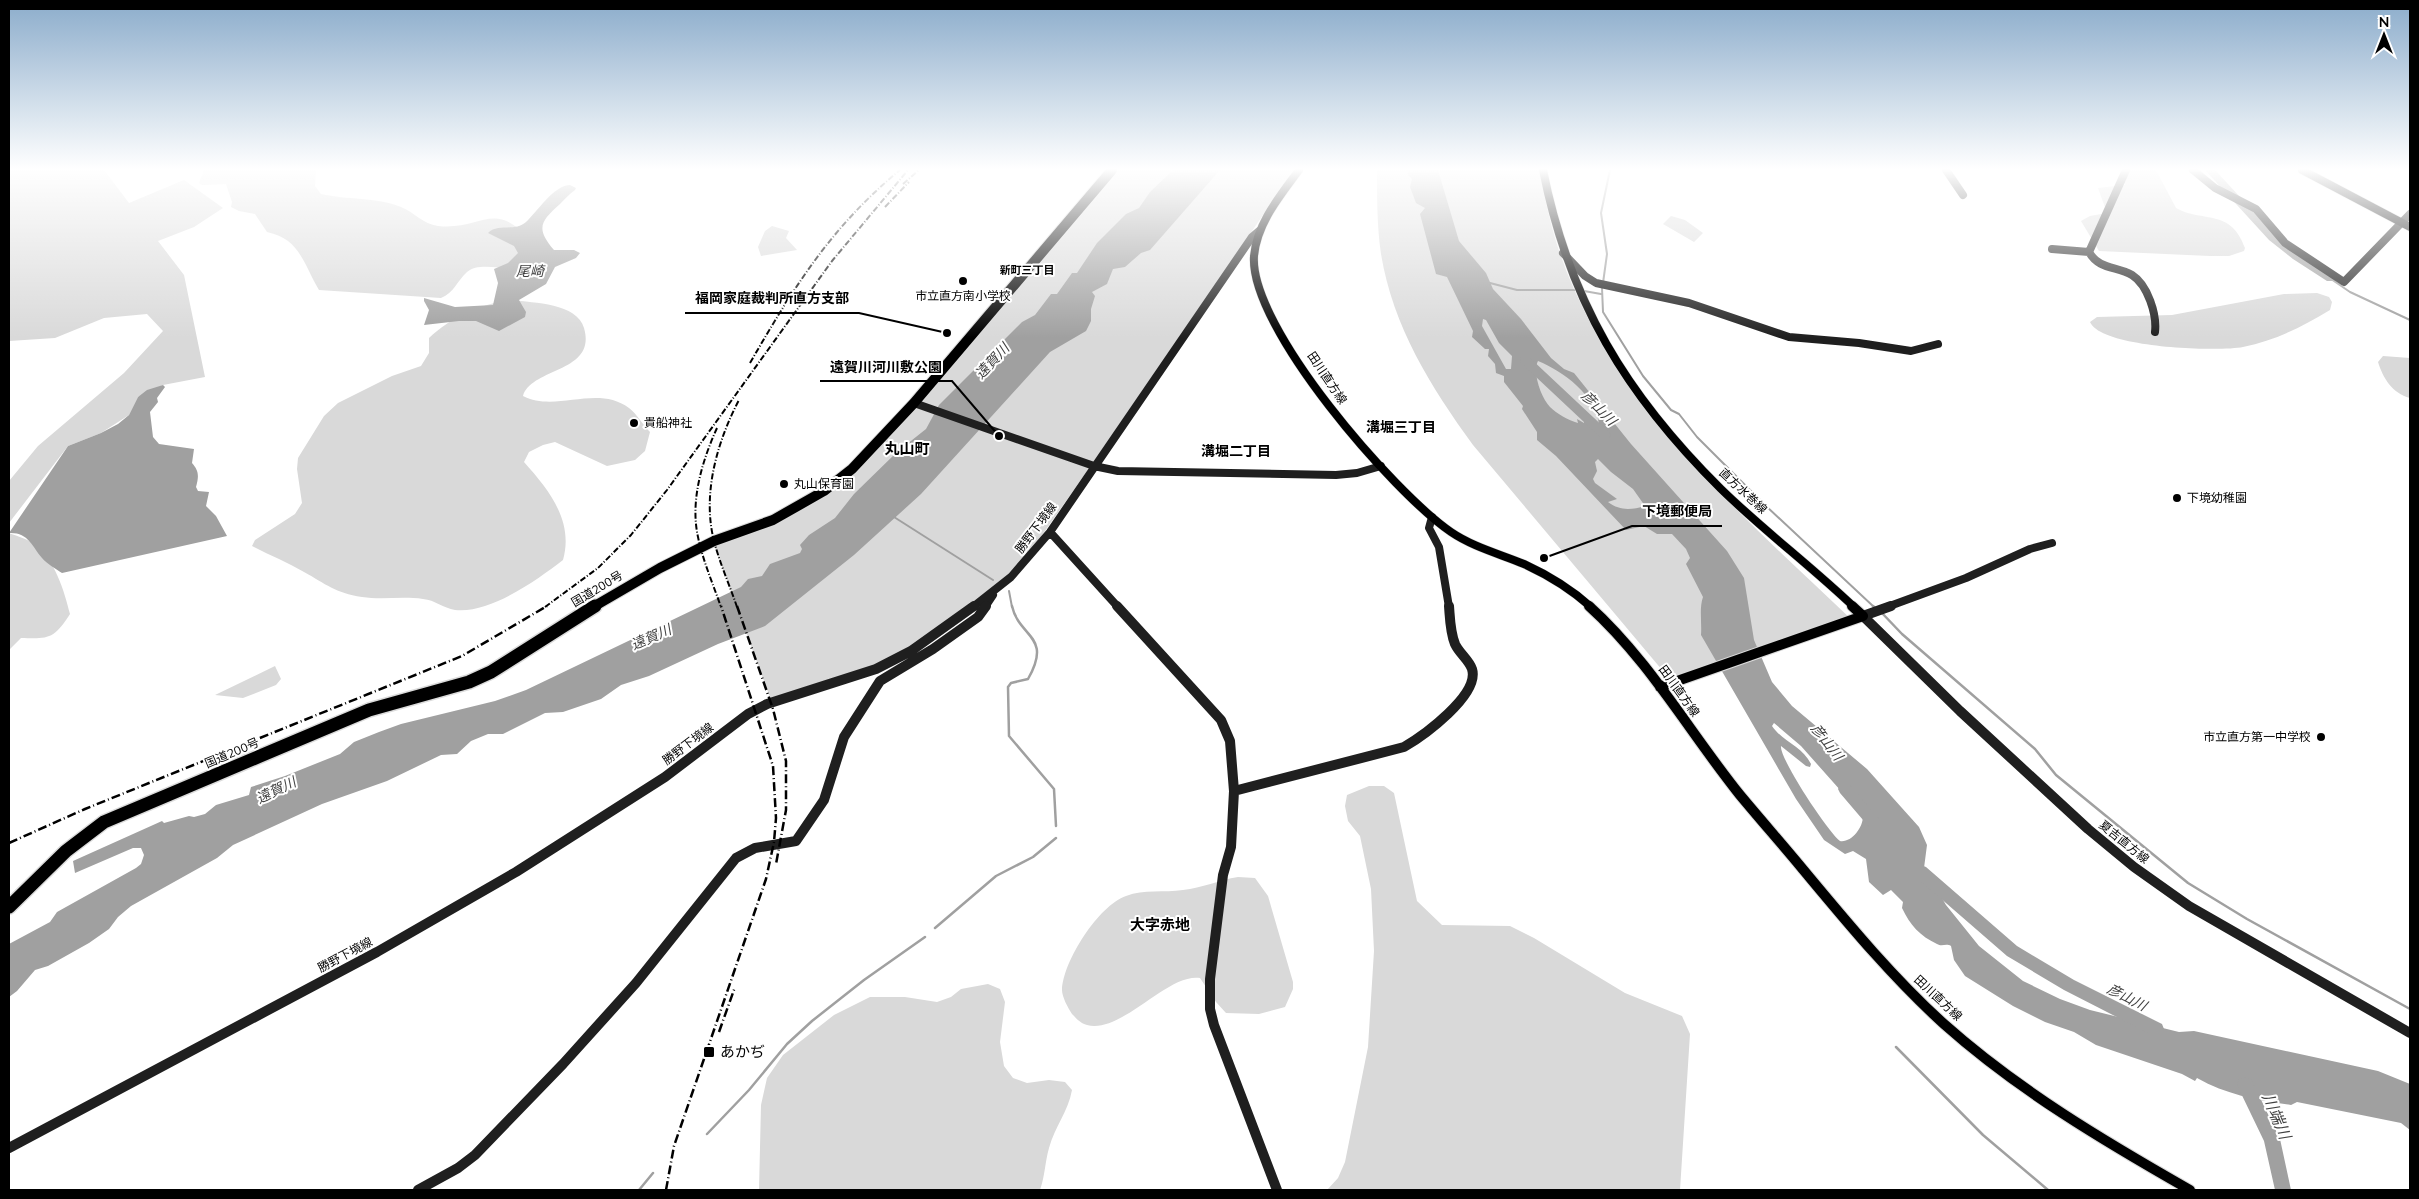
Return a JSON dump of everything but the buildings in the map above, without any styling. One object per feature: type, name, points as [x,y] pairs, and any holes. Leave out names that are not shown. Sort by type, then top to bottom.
[{"type":"highway","name":"国道200号","points":[[9,907],[84,833],[104,822],[369,710],[469,682],[498,668],[606,599],[660,568],[714,541],[773,520],[804,504],[852,469],[916,403],[1065,226]]},
{"type":"main road","name":"田川直方線","points":[[1262,226],[1259,231],[1254,262],[1260,296],[1328,406],[1382,466],[1432,517],[1461,538],[1528,566],[1573,593],[1604,620],[1663,686],[1740,795],[1842,919],[1885,967],[1939,1019],[2002,1072],[2076,1121],[2190,1190]]},
{"type":"main road","name":"直方水巻線","points":[[1555,226],[1563,253],[1600,336],[1630,383],[1664,426],[1721,489],[1803,559],[1859,618]]},
{"type":"main road","points":[[1663,686],[1859,618]]},
{"type":"street","points":[[2090,252],[2101,226]]},
{"type":"street","points":[[2270,226],[2285,243],[2344,282],[2404,226]]},
{"type":"street","name":"勝野下境線","points":[[9,1148],[377,952],[516,872],[665,777],[748,714],[767,704],[876,669],[897,659],[950,625],[995,591],[1028,559],[1050,532],[1091,465],[1252,237],[1259,231]]},
{"type":"street","points":[[2052,249],[2090,252],[2097,261],[2136,277],[2154,311],[2157,324],[2155,332]]},
{"type":"street","points":[[1563,253],[1585,276],[1596,283],[1689,303],[1777,334],[1911,351],[1938,344]]},
{"type":"street","points":[[916,403],[1091,465],[1125,472],[1336,476],[1357,473],[1382,466]]},
{"type":"street","points":[[1234,791],[1404,747],[1429,732],[1468,690],[1473,676],[1472,668],[1456,644],[1451,628],[1446,580],[1441,555],[1437,541],[1429,528],[1432,517]]},
{"type":"street","points":[[1050,532],[1221,720],[1230,740],[1234,791],[1231,848],[1223,875],[1210,979],[1210,1009],[1214,1025],[1276,1190]]},
{"type":"street","points":[[1859,618],[1966,578],[2030,549],[2052,544]]},
{"type":"street","points":[[418,1190],[458,1168],[475,1155],[563,1064],[636,983],[736,858],[755,848],[796,841],[824,800],[844,737],[880,681],[939,645],[978,617],[995,591]]},
{"type":"street","name":"夏吉直方線","points":[[1859,618],[2088,829],[2134,867],[2189,906],[2410,1033]]},
{"type":"shaded area","points":[[9,226],[196,226],[158,241],[184,275],[205,377],[163,385],[138,397],[129,415],[101,433],[68,446],[9,523],[9,481],[38,446],[124,373],[163,331],[147,314],[104,318],[55,338],[9,341]]},
{"type":"shaded area","points":[[263,226],[514,226],[532,243],[511,269],[488,267],[471,269],[449,293],[441,298],[319,290],[294,246],[278,235],[267,232]]},
{"type":"shaded area","points":[[772,226],[789,231],[786,238],[797,250],[761,256],[758,247],[765,231]]},
{"type":"shaded area","points":[[1069,226],[1256,226],[1026,558],[1002,582],[896,657],[869,668],[771,700],[714,545],[807,506],[920,400]]},
{"type":"shaded area","points":[[1379,226],[1552,226],[1555,239],[1580,303],[1615,363],[1656,420],[1702,473],[1751,524],[1852,620],[1673,683],[1473,445],[1443,401],[1404,331],[1387,281]]},
{"type":"shaded area","points":[[1666,226],[1693,226],[1703,233],[1694,242]]},
{"type":"shaded area","points":[[2084,226],[2230,226],[2239,235],[2245,248],[2244,251],[2229,256],[2099,251]]},
{"type":"shaded area","points":[[2317,293],[2329,297],[2332,302],[2330,310],[2267,341],[2243,347],[2210,349],[2137,343],[2115,338],[2099,331],[2090,322],[2097,317],[2172,315],[2284,294]]},
{"type":"shaded area","points":[[512,300],[564,309],[580,320],[584,328],[585,343],[581,354],[573,362],[538,379],[523,396],[549,402],[590,398],[604,398],[617,401],[632,410],[650,432],[645,451],[635,460],[607,466],[555,442],[543,445],[529,452],[524,462],[550,495],[562,519],[566,546],[563,560],[527,586],[498,601],[469,610],[455,610],[423,599],[370,598],[345,593],[252,546],[255,540],[295,514],[302,503],[297,469],[298,458],[324,416],[338,403],[392,376],[421,366],[429,353],[429,338],[447,324],[478,308]]},
{"type":"shaded area","points":[[2383,356],[2410,358],[2410,398],[2398,393],[2389,384],[2378,362]]},
{"type":"shaded area","points":[[9,533],[34,544],[48,558],[62,586],[70,614],[60,628],[50,636],[21,638],[9,650]]},
{"type":"shaded area","points":[[275,666],[281,679],[276,685],[243,698],[215,695]]},
{"type":"shaded area","points":[[1369,786],[1384,786],[1394,793],[1417,901],[1442,925],[1510,926],[1534,938],[1625,993],[1682,1016],[1690,1034],[1680,1190],[1327,1190],[1338,1178],[1345,1162],[1368,1047],[1374,951],[1371,889],[1360,836],[1348,821],[1345,806],[1347,795]]},
{"type":"shaded area","points":[[1238,877],[1255,878],[1268,896],[1293,982],[1293,989],[1285,1007],[1259,1014],[1226,1013],[1200,978],[1187,979],[1173,984],[1115,1021],[1101,1025],[1087,1025],[1079,1021],[1072,1014],[1064,999],[1062,990],[1064,978],[1069,964],[1084,936],[1105,910],[1116,901],[1133,894],[1190,889]]},
{"type":"shaded area","points":[[988,984],[1000,989],[1005,1002],[1000,1042],[1004,1066],[1013,1078],[1027,1083],[1049,1080],[1065,1082],[1072,1090],[1068,1105],[1049,1148],[1040,1190],[759,1190],[761,1105],[767,1078],[783,1055],[834,1015],[870,997],[905,997],[937,1002],[951,997],[961,989]]},
{"type":"water","name":"尾崎","points":[[543,226],[544,236],[554,250],[574,250],[580,253],[576,258],[555,267],[546,284],[519,300],[526,312],[525,317],[499,331],[476,321],[424,325],[429,310],[424,298],[455,307],[493,305],[498,283],[494,269],[508,263],[518,253],[514,246],[488,233],[497,228]]},
{"type":"water","name":"遠賀川","points":[[1114,226],[1171,226],[1150,250],[1141,253],[1125,267],[1113,269],[1107,284],[1092,292],[1095,296],[1091,309],[1091,321],[1086,331],[1050,352],[921,494],[854,555],[765,626],[718,644],[649,676],[621,685],[601,699],[563,712],[545,713],[503,734],[488,734],[471,741],[457,754],[441,755],[387,781],[322,804],[233,845],[217,858],[131,906],[118,917],[109,929],[89,943],[48,966],[35,970],[17,991],[9,997],[9,944],[50,922],[57,912],[136,868],[141,864],[144,855],[141,848],[133,848],[75,873],[73,861],[162,821],[164,823],[205,814],[216,805],[249,795],[251,787],[285,776],[340,754],[354,742],[379,732],[401,724],[495,701],[526,690],[741,587],[748,579],[762,576],[770,564],[800,553],[802,549],[800,545],[809,535],[835,518],[854,494],[897,452],[926,429],[939,405],[1022,322],[1035,315],[1051,294],[1057,294],[1072,273],[1077,273],[1097,243]]},
{"type":"water","points":[[1423,226],[1455,226],[1459,241],[1486,273],[1493,289],[1521,319],[1551,358],[1564,369],[1574,373],[1631,444],[1727,551],[1744,578],[1754,640],[1772,682],[1792,706],[1867,769],[1919,827],[1927,845],[1924,868],[1946,905],[1979,946],[2023,981],[2060,999],[2090,1010],[2179,1032],[2194,1031],[2378,1071],[2410,1084],[2410,1130],[2401,1123],[2297,1102],[2291,1105],[2254,1099],[2220,1089],[2197,1078],[2195,1081],[2182,1074],[2096,1045],[2074,1032],[2045,1022],[2013,1006],[1965,976],[1954,960],[1951,946],[1937,944],[1916,929],[1908,920],[1902,908],[1903,902],[1891,890],[1883,895],[1869,882],[1866,859],[1853,851],[1845,854],[1824,840],[1796,799],[1701,635],[1703,597],[1686,564],[1690,558],[1686,549],[1672,534],[1657,534],[1644,526],[1626,530],[1556,456],[1537,440],[1537,432],[1522,409],[1523,406],[1504,382],[1504,376],[1496,373],[1495,364],[1488,356],[1489,349],[1485,349],[1472,337],[1473,331],[1447,277],[1436,274]],"holes":[[[1483,319],[1486,320],[1499,343],[1512,356],[1511,369],[1506,369],[1482,326]],[[1538,361],[1558,371],[1577,386],[1592,404],[1597,414],[1599,425],[1584,419],[1584,423],[1577,419],[1578,423],[1574,422],[1550,407],[1543,398],[1538,385],[1536,372]],[[1598,459],[1633,489],[1645,506],[1626,509],[1608,502],[1617,499],[1595,483],[1593,479],[1597,471],[1595,462]],[[1774,723],[1801,746],[1849,800],[1857,804],[1862,810],[1861,824],[1853,837],[1840,841],[1825,824],[1805,795],[1788,765],[1781,746],[1806,766],[1810,767],[1811,764],[1798,748],[1776,731],[1772,726]]]},
{"type":"water","points":[[163,385],[165,387],[157,398],[158,402],[150,412],[153,437],[159,444],[194,449],[192,463],[198,474],[196,487],[198,491],[209,492],[206,506],[216,516],[227,536],[62,573],[44,560],[25,537],[9,533],[68,446],[118,424],[129,415],[138,397],[147,390]]},
{"type":"waterway","points":[[1603,226],[1607,254],[1603,283]]},
{"type":"waterway","points":[[2261,226],[2280,245],[2331,279]]},
{"type":"waterway","points":[[2331,279],[2350,292],[2410,320]]},
{"type":"waterway","points":[[1490,283],[1517,290],[1576,290]]},
{"type":"waterway","points":[[1602,288],[1603,312],[1643,376],[1671,410],[1679,414],[1697,437],[1766,506],[1874,607]]},
{"type":"waterway","points":[[1584,291],[1601,294]]},
{"type":"waterway","name":"彦山川","points":[[1525,360],[1605,435]]},
{"type":"waterway","points":[[894,517],[993,580]]},
{"type":"waterway","points":[[1009,591],[1012,607]]},
{"type":"waterway","points":[[1012,606],[1016,617],[1036,645],[1037,654],[1035,665],[1028,679],[1011,683],[1008,687],[1009,736],[1054,789],[1056,826]]},
{"type":"waterway","points":[[1881,612],[1902,634],[2035,749],[2056,775],[2188,883],[2247,919],[2410,1009]]},
{"type":"waterway","name":"彦山川","points":[[1845,789],[1874,823]]},
{"type":"waterway","points":[[935,928],[996,876],[1033,857],[1056,838]]},
{"type":"waterway","name":"彦山川","points":[[1921,872],[2012,951],[2069,985],[2156,1029]]},
{"type":"waterway","points":[[707,1134],[749,1090],[787,1044],[812,1021],[864,980],[925,937]]},
{"type":"waterway","points":[[1896,1047],[1983,1135],[2048,1190]]},
{"type":"waterway","name":"川端川","points":[[2245,1085],[2272,1139],[2283,1190]]},
{"type":"waterway","points":[[639,1190],[653,1173]]},
{"type":"railway","points":[[750,363],[782,309],[816,259],[843,226]]},
{"type":"railway","points":[[545,607],[598,568],[631,535],[667,490],[832,261],[861,226]]},
{"type":"railway","points":[[737,607],[714,541],[710,505],[711,487],[718,451],[739,400]]},
{"type":"railway","points":[[717,428],[702,467],[695,509],[700,546],[721,607]]},
{"type":"railway","points":[[9,843],[85,809],[462,656],[547,606]]},
{"type":"railway","points":[[666,1190],[674,1146],[766,879],[774,842],[776,818],[773,766],[721,606]]},
{"type":"railway","points":[[737,606],[773,709],[786,761],[786,810],[776,864]]},
{"type":"railway","points":[[719,1032],[735,987]]},
{"type":"place","name":"市立直方南小学校","points":[[963,281]]},
{"type":"place","name":"福岡家庭裁判所直方支部","points":[[947,333]]},
{"type":"place","name":"貴船神社","points":[[634,423]]},
{"type":"place","name":"遠賀川河川敷公園","points":[[999,436]]},
{"type":"place","name":"丸山保育園","points":[[784,484]]},
{"type":"place","name":"下境幼稚園","points":[[2177,498]]},
{"type":"place","name":"下境郵便局","points":[[1544,558]]},
{"type":"place","name":"市立直方第一中学校","points":[[2321,737]]},
{"type":"place","name":"あかぢ","points":[[709,1052]]},
{"type":"district","name":"新町三丁目","points":[[1027,270]]},
{"type":"district","name":"溝堀三丁目","points":[[1401,427]]},
{"type":"district","name":"丸山町","points":[[907,449]]},
{"type":"district","name":"溝堀二丁目","points":[[1236,451]]},
{"type":"district","name":"大字赤地","points":[[1160,925]]}]
